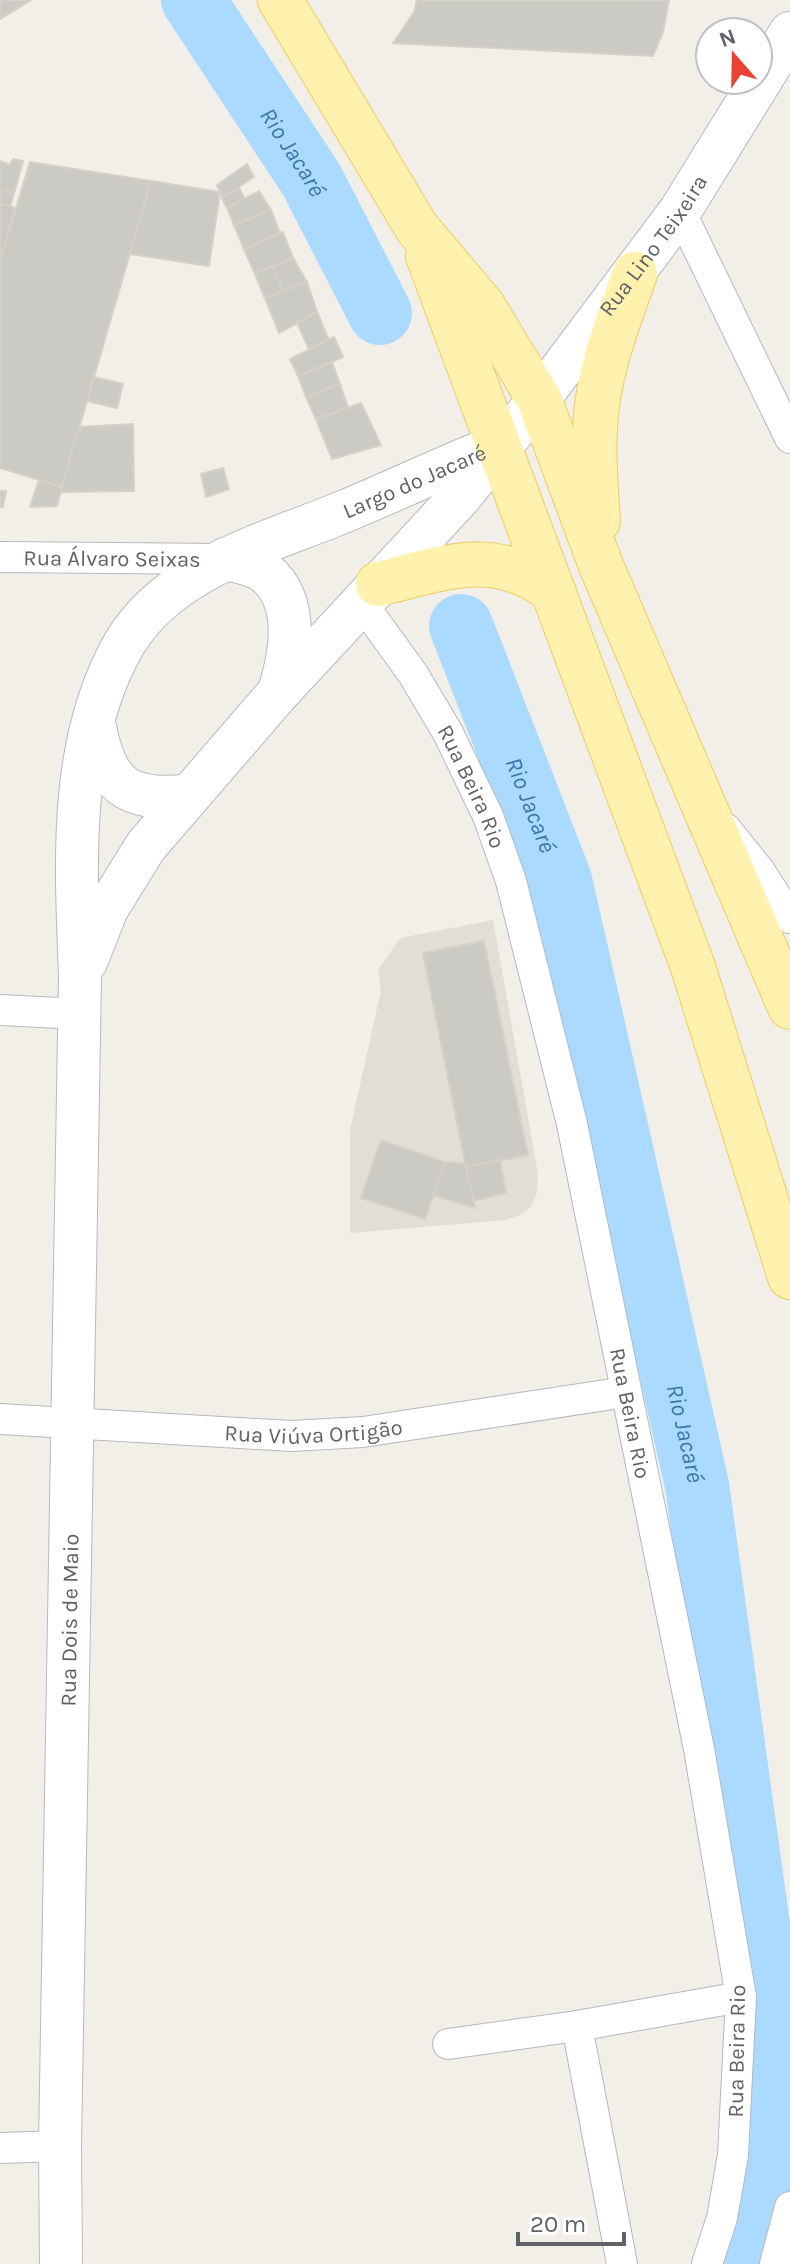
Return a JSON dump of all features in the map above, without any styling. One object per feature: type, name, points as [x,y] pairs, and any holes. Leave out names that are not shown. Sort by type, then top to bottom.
[{"type":"main road","points":[[280,0],[417,228],[483,306],[539,399],[600,563],[790,1007]]},
{"type":"main road","points":[[417,228],[693,967],[790,1277]]},
{"type":"main road","points":[[600,563],[596,417],[609,348],[635,274]]},
{"type":"main road","points":[[370,593],[479,563],[506,565],[534,576],[554,592]]},
{"type":"street","name":"Rua Lino Teixeira","points":[[499,445],[539,399],[680,211],[740,120],[790,33]]},
{"type":"street","points":[[680,211],[790,438]]},
{"type":"street","name":"Largo do Jacaré","points":[[80,995],[76,841],[81,787],[94,722],[126,642],[155,609],[180,587],[225,559],[499,445]]},
{"type":"street","name":"Largo do Jacaré","points":[[80,995],[124,879],[186,796],[460,497],[499,445]]},
{"type":"street","name":"Rua Álvaro Seixas","points":[[0,557],[225,559]]},
{"type":"street","points":[[225,559],[253,565],[268,574],[280,594],[289,621],[291,652],[279,692]]},
{"type":"street","name":"Rua Beira Rio","points":[[370,593],[448,733],[488,816],[511,881],[572,1124],[702,1764],[741,1997],[733,2155],[722,2218],[707,2264]]},
{"type":"street","points":[[94,722],[101,758],[111,778],[135,793],[156,798],[186,796]]},
{"type":"street","points":[[696,793],[759,870],[790,918]]},
{"type":"street","points":[[0,1010],[80,995]]},
{"type":"street","name":"Rua Dois de Maio","points":[[61,2264],[60,2146],[80,995]]},
{"type":"street","name":"Rua Viúva Ortigão","points":[[0,1419],[291,1436],[378,1430],[626,1392]]},
{"type":"street","points":[[448,2044],[577,2026],[741,1997]]},
{"type":"street","points":[[577,2026],[622,2264]]},
{"type":"street","points":[[0,2148],[60,2146]]},
{"type":"street","points":[[775,2264],[790,2207]]},
{"type":"shaded area","points":[[493,920],[538,1174],[537,1193],[523,1214],[505,1220],[350,1233],[350,1130],[381,991],[378,970],[400,938]]},
{"type":"building","points":[[0,0],[31,0],[0,19]]},
{"type":"building","points":[[417,0],[669,0],[663,32],[653,56],[393,43],[414,12]]},
{"type":"building","points":[[13,159],[23,161],[14,193],[0,189],[0,161],[10,165]]},
{"type":"building","points":[[30,162],[151,181],[62,487],[0,468],[0,261]]},
{"type":"building","points":[[247,164],[254,177],[222,198],[217,185]]},
{"type":"building","points":[[151,181],[220,192],[209,266],[130,254]]},
{"type":"building","points":[[239,188],[245,199],[227,208],[222,198]]},
{"type":"building","points":[[0,189],[14,193],[10,207],[0,204]]},
{"type":"building","points":[[259,191],[271,210],[234,225],[227,208]]},
{"type":"building","points":[[0,204],[15,208],[0,261]]},
{"type":"building","points":[[271,210],[280,233],[244,249],[234,225]]},
{"type":"building","points":[[283,232],[293,258],[255,274],[244,249]]},
{"type":"building","points":[[293,258],[307,282],[265,298],[255,274]]},
{"type":"building","points":[[273,266],[283,291],[265,298],[255,274]]},
{"type":"building","points":[[307,282],[317,312],[279,333],[265,298]]},
{"type":"building","points":[[317,312],[329,340],[309,349],[297,323]]},
{"type":"building","points":[[334,337],[337,344],[324,350],[322,344]]},
{"type":"building","points":[[334,337],[343,357],[298,376],[290,359]]},
{"type":"building","points":[[332,362],[340,384],[306,397],[298,376]]},
{"type":"building","points":[[94,377],[123,384],[117,408],[87,401]]},
{"type":"building","points":[[340,384],[348,408],[316,419],[306,397]]},
{"type":"building","points":[[361,403],[381,445],[332,459],[316,419]]},
{"type":"building","points":[[133,424],[134,491],[60,492],[79,427]]},
{"type":"building","points":[[223,468],[229,489],[206,497],[201,474]]},
{"type":"building","points":[[39,480],[62,487],[57,506],[30,507]]},
{"type":"building","points":[[0,491],[6,491],[3,507],[0,507]]},
{"type":"building","points":[[484,941],[528,1155],[466,1167],[423,953]]},
{"type":"building","points":[[381,1140],[445,1162],[425,1219],[361,1198]]},
{"type":"building","points":[[500,1160],[506,1193],[473,1201],[466,1167]]},
{"type":"building","points":[[445,1162],[465,1163],[475,1208],[433,1195]]},
{"type":"waterway","name":"Rio Jacaré","points":[[193,0],[311,179],[380,313]]},
{"type":"waterway","name":"Rio Jacaré","points":[[461,626],[560,880],[697,1485],[778,2070],[747,2264]]}]
